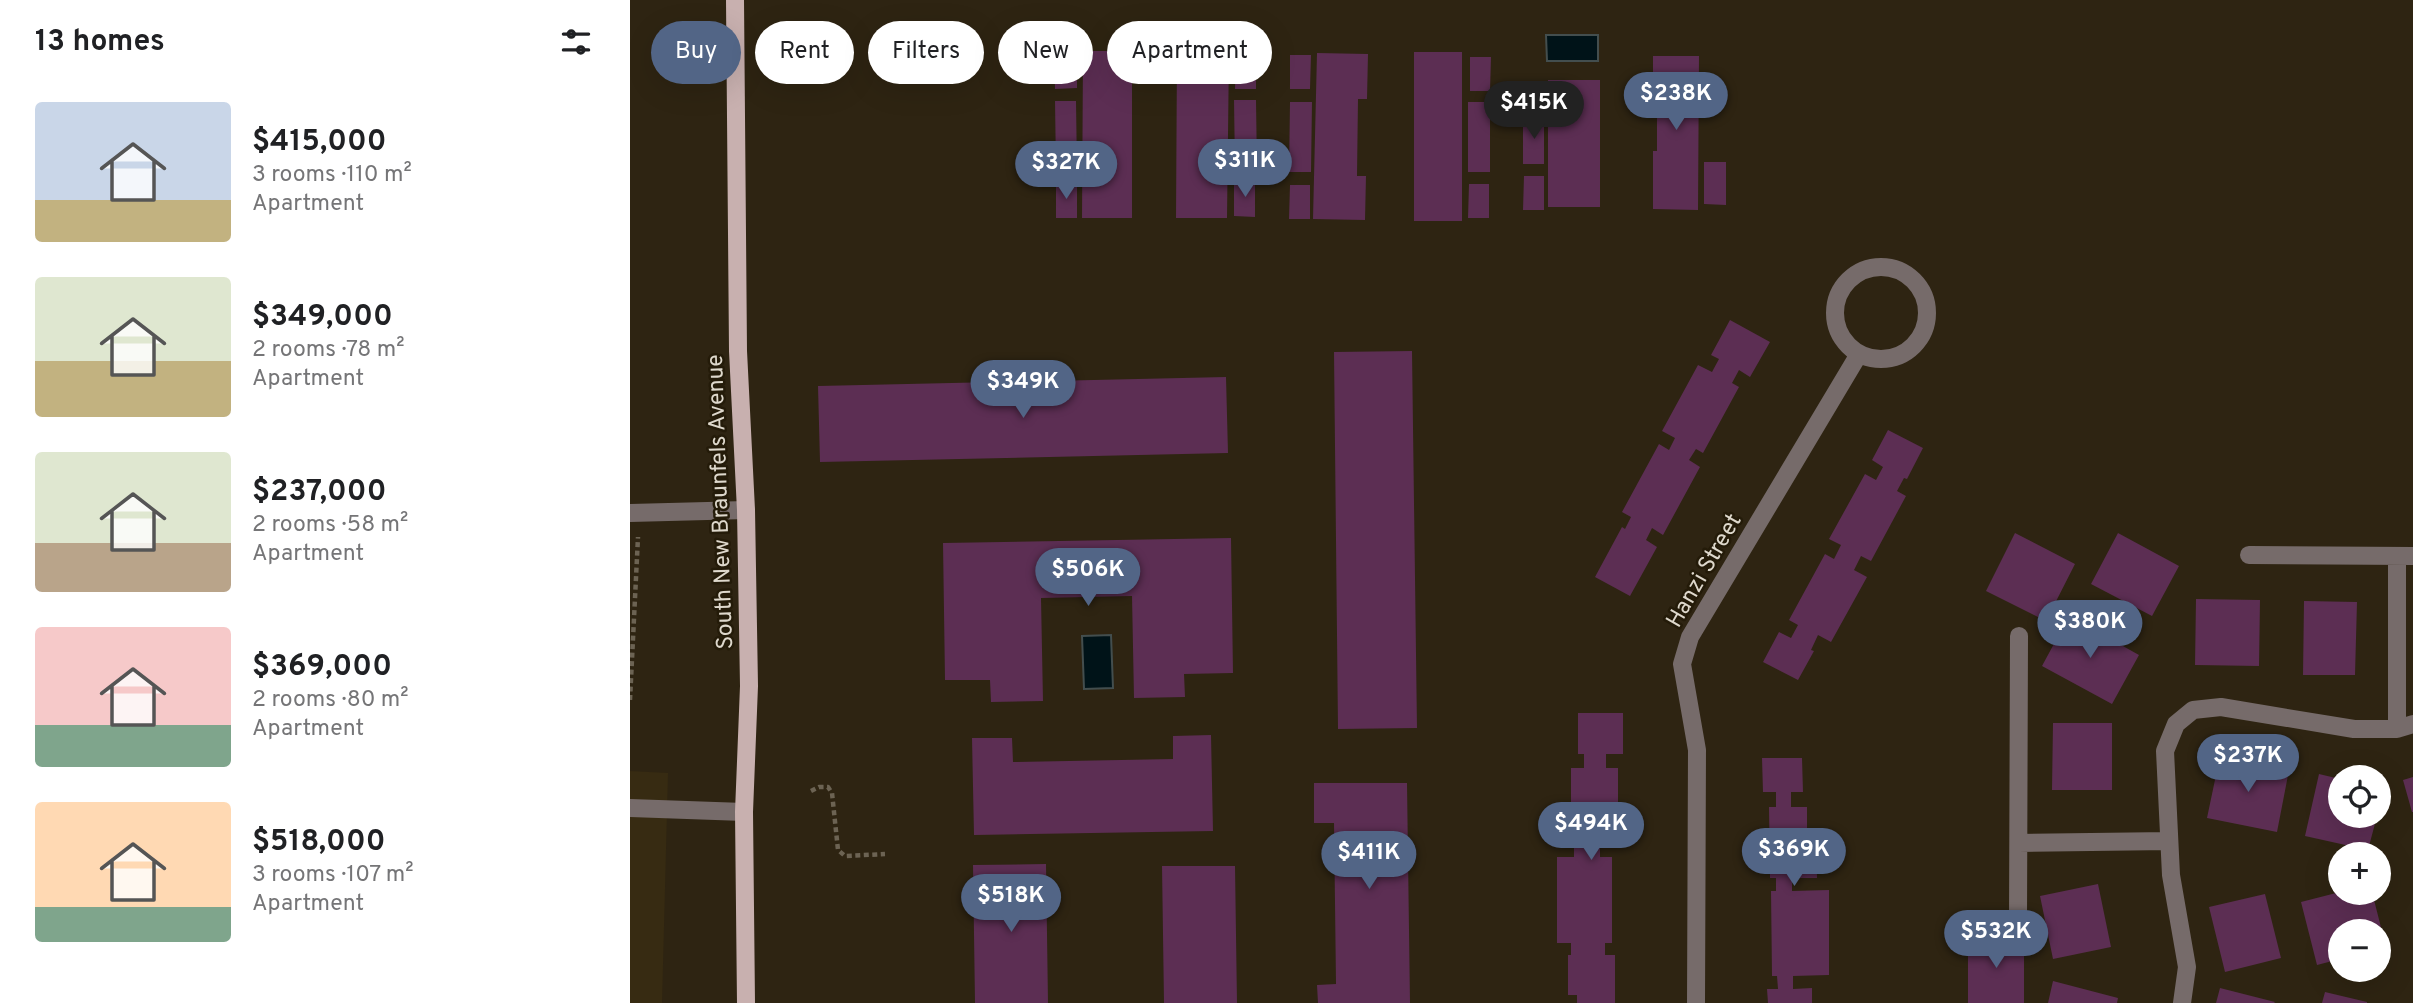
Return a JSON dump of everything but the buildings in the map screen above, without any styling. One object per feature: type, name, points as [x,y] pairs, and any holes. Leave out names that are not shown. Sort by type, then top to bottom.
[{"type":"main road","name":"South New Braunfels Avenue","points":[[735,0],[738,351],[747,510],[749,686],[744,812],[746,1003]]},
{"type":"lane","points":[[1892,269],[1903,273],[1913,280],[1925,300],[1926,324],[1922,335],[1905,352],[1894,357],[1870,358],[1859,354],[1849,347],[1837,326],[1836,303],[1840,292],[1847,282],[1868,270],[1892,269]]},
{"type":"lane","name":"Hanzi Street","points":[[1696,1003],[1697,750],[1682,664],[1690,637],[1859,354]]},
{"type":"lane","points":[[630,513],[747,510]]},
{"type":"lane","points":[[2182,1003],[2187,967],[2171,875],[2165,751],[2176,724],[2193,710],[2221,707],[2354,729],[2405,726],[2405,556],[2249,555]]},
{"type":"lane","points":[[2018,921],[2019,636]]},
{"type":"lane","points":[[630,808],[744,812]]},
{"type":"lane","points":[[2020,843],[2169,841]]},
{"type":"path","points":[[630,700],[638,537]]},
{"type":"path","points":[[810,792],[819,787],[828,787],[832,793],[838,850],[845,856],[885,854]]},
{"type":"shaded area","points":[[1546,35],[1598,35],[1598,61],[1547,61]]},
{"type":"shaded area","points":[[1111,635],[1113,688],[1084,689],[1082,636]]},
{"type":"shaded area","points":[[630,771],[668,773],[662,1003],[630,1003]]}]
